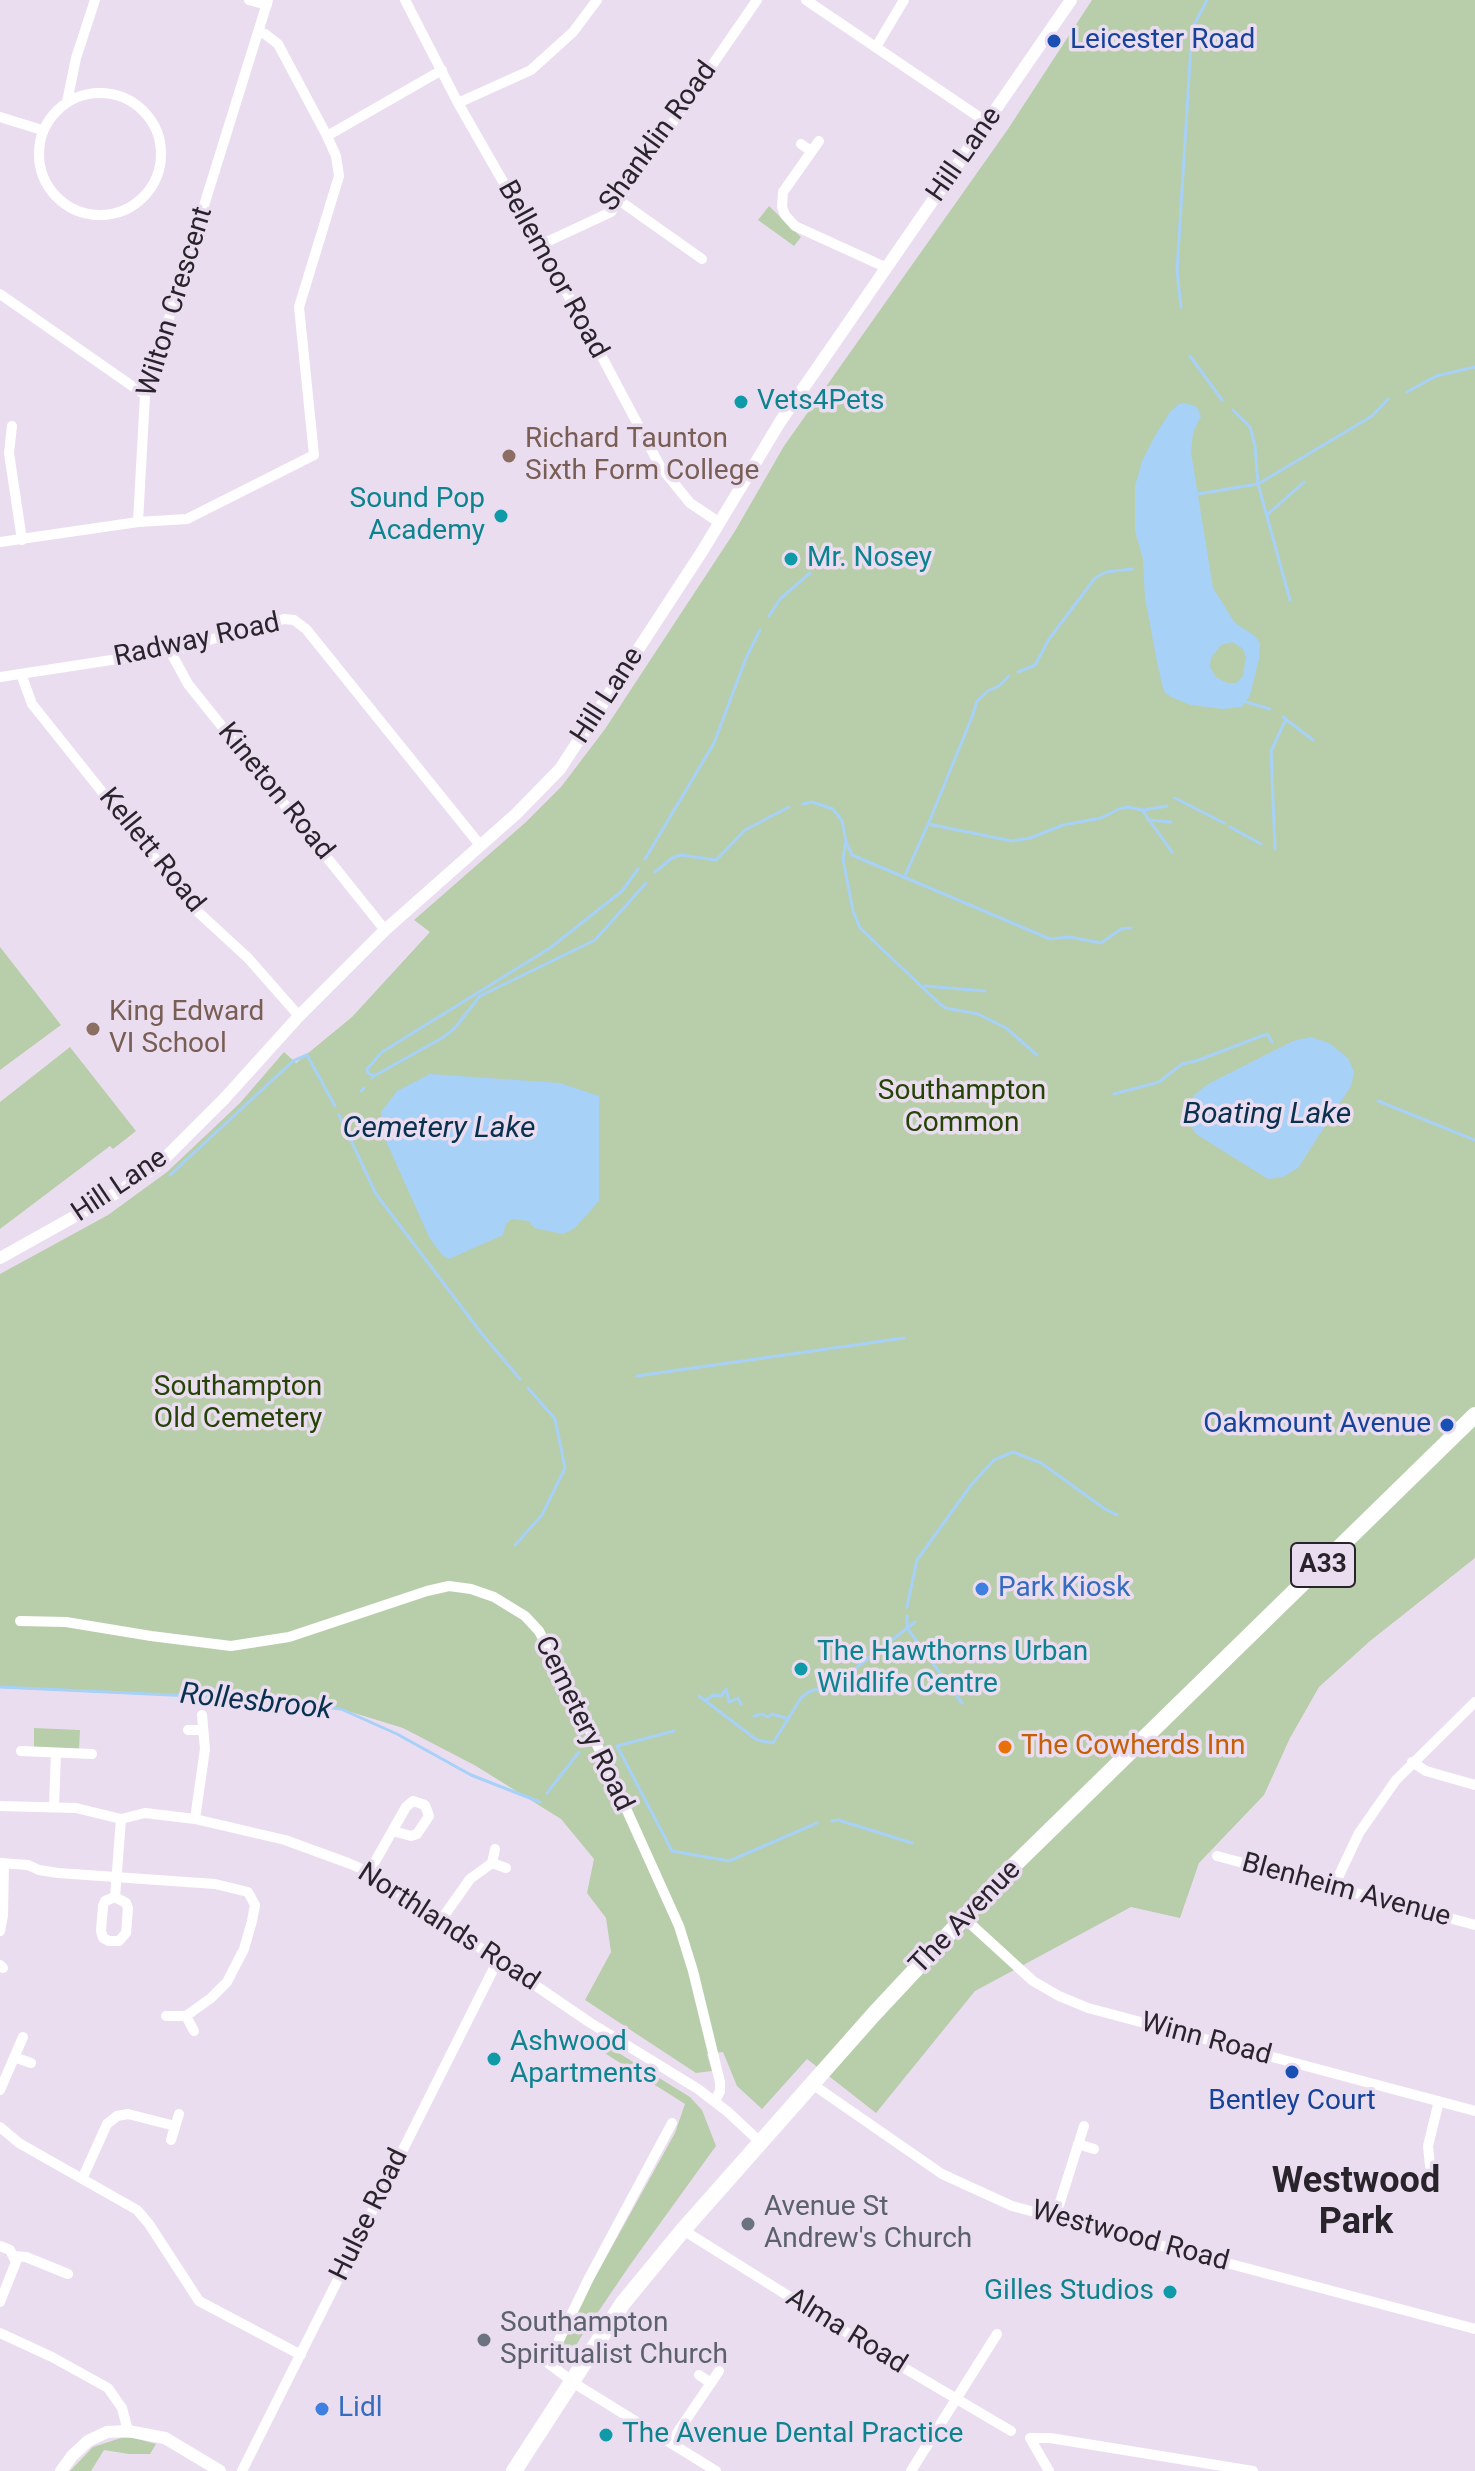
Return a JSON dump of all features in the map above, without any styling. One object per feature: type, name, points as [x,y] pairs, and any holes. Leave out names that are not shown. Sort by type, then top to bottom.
[{"type":"main road","name":"The Avenue","points":[[514,2471],[623,2303],[760,2142],[963,1917],[1475,1415]]},
{"type":"street","points":[[67,102],[76,58],[95,0]]},
{"type":"street","points":[[249,0],[267,3]]},
{"type":"street","name":"Bellemoor Road","points":[[405,0],[458,103],[670,481],[690,503],[720,523]]},
{"type":"street","points":[[458,103],[531,70],[573,32],[597,0]]},
{"type":"street","name":"Shanklin Road","points":[[538,246],[611,212],[757,0]]},
{"type":"street","points":[[806,0],[988,123]]},
{"type":"street","points":[[876,47],[904,0]]},
{"type":"street","name":"Hill Lane","points":[[0,1258],[144,1177],[203,1121],[299,1016],[385,930],[516,814],[566,761],[720,523],[780,422],[1071,0]]},
{"type":"street","name":"Wilton Crescent","points":[[138,522],[145,395],[267,3]]},
{"type":"street","points":[[0,542],[138,522],[187,519],[314,455],[299,307],[339,176],[336,156],[327,136],[278,44],[259,32]]},
{"type":"street","points":[[327,136],[442,70]]},
{"type":"street","points":[[108,93],[129,99],[146,113],[157,131],[162,152],[159,173],[149,192],[134,207],[114,215],[92,216],[72,209],[55,196],[43,178],[38,150],[42,130],[67,102],[87,94],[108,93]]},
{"type":"street","points":[[0,117],[42,130]]},
{"type":"street","points":[[819,141],[783,192],[785,215],[795,226],[885,267]]},
{"type":"street","points":[[801,144],[811,151]]},
{"type":"street","points":[[620,201],[702,259]]},
{"type":"street","points":[[0,294],[145,395]]},
{"type":"street","points":[[13,433],[9,453],[22,540]]},
{"type":"street","name":"Radway Road","points":[[0,677],[170,651],[284,619],[294,620],[306,629],[480,845]]},
{"type":"street","name":"Kineton Road","points":[[170,651],[188,684],[385,930]]},
{"type":"street","name":"Kellett Road","points":[[21,674],[26,695],[32,704],[198,912],[248,958],[299,1016]]},
{"type":"street","name":"Cemetery Road","points":[[20,1621],[66,1622],[231,1646],[289,1637],[449,1586],[494,1597],[525,1616],[539,1631],[601,1753],[679,1926],[720,2082],[715,2101]]},
{"type":"street","points":[[1333,1888],[1359,1833],[1389,1789],[1412,1762],[1475,1702]]},
{"type":"street","points":[[195,1819],[205,1749],[202,1715]]},
{"type":"street","points":[[188,1730],[203,1730]]},
{"type":"street","points":[[21,1751],[92,1754]]},
{"type":"street","points":[[54,1806],[56,1753]]},
{"type":"street","points":[[1412,1762],[1426,1771],[1475,1785]]},
{"type":"street","name":"Northlands Road","points":[[0,1806],[54,1806],[121,1819],[145,1813],[195,1819],[285,1840],[369,1872],[589,2022],[715,2101],[760,2142]]},
{"type":"street","points":[[115,1897],[121,1819]]},
{"type":"street","points":[[369,1872],[393,1831]]},
{"type":"street","points":[[441,1920],[470,1879],[492,1863],[495,1849]]},
{"type":"street","name":"Blenheim Avenue","points":[[1217,1856],[1475,1925]]},
{"type":"street","points":[[0,1931],[3,1915],[2,1863],[28,1865],[58,1873],[215,1884],[248,1892],[254,1900],[252,1921],[244,1949],[232,1973],[211,1998],[186,2016],[166,2016]]},
{"type":"street","points":[[492,1863],[506,1868]]},
{"type":"street","name":"Winn Road","points":[[963,1917],[1033,1981],[1088,2008],[1475,2111]]},
{"type":"street","name":"Hulse Road","points":[[242,2471],[498,1960]]},
{"type":"street","points":[[186,2016],[194,2031]]},
{"type":"street","points":[[0,2090],[23,2037]]},
{"type":"street","points":[[14,2057],[31,2063]]},
{"type":"street","name":"Westwood Road","points":[[812,2084],[942,2174],[984,2195],[1055,2218],[1475,2329]]},
{"type":"street","points":[[1430,2166],[1428,2146],[1439,2101]]},
{"type":"street","points":[[83,2177],[107,2124],[117,2116],[128,2114],[175,2126]]},
{"type":"street","points":[[171,2140],[179,2114]]},
{"type":"street","points":[[672,2123],[601,2255],[548,2363],[716,2471]]},
{"type":"street","points":[[1055,2218],[1084,2126]]},
{"type":"street","points":[[0,2127],[19,2143],[137,2210],[199,2301],[301,2355]]},
{"type":"street","points":[[1078,2144],[1094,2149]]},
{"type":"street","name":"Alma Road","points":[[683,2230],[1011,2431]]},
{"type":"street","points":[[0,2246],[14,2256],[26,2257],[68,2274]]},
{"type":"street","points":[[0,2302],[15,2267],[14,2256]]},
{"type":"street","points":[[0,2333],[81,2371],[108,2388],[122,2408],[128,2431]]},
{"type":"street","points":[[911,2471],[997,2334]]},
{"type":"street","points":[[671,2442],[719,2371]]},
{"type":"street","points":[[699,2375],[711,2383]]},
{"type":"street","points":[[61,2471],[88,2441],[107,2432],[128,2431],[165,2438],[220,2471]]},
{"type":"street","points":[[1049,2471],[1030,2438],[1050,2438],[1250,2471]]},
{"type":"green space","name":"Southampton Common","points":[[1092,0],[1475,0],[1475,1558],[1370,1641],[1319,1687],[1290,1738],[1264,1795],[1199,1863],[1180,1918],[1131,1907],[975,1991],[876,2113],[807,2059],[762,2109],[737,2086],[723,2052],[707,2054],[712,2071],[696,2073],[585,2000],[611,1952],[606,1918],[587,1893],[594,1859],[561,1819],[476,1766],[403,1728],[341,1709],[256,1699],[0,1688],[0,1274],[108,1215],[167,1172],[240,1103],[284,1052],[296,1063],[352,1017],[430,932],[414,920],[526,822],[561,787],[605,729],[735,531],[784,446],[1008,129]]},
{"type":"green space","points":[[769,206],[801,237],[794,246],[758,220]]},
{"type":"green space","points":[[0,947],[61,1025],[0,1070]]},
{"type":"green space","points":[[70,1047],[136,1131],[113,1149],[110,1146],[0,1229],[0,1102]]},
{"type":"green space","points":[[34,1728],[80,1730],[79,1750],[34,1747]]},
{"type":"green space","points":[[588,2034],[690,2097],[702,2110],[716,2146],[630,2265],[564,2367],[555,2357],[583,2299],[675,2133],[685,2104],[584,2040]]},
{"type":"green space","points":[[121,2438],[156,2444],[150,2454],[104,2450],[91,2471],[70,2471],[93,2447]]},
{"type":"water","points":[[1179,404],[1197,407],[1201,416],[1193,433],[1191,452],[1213,588],[1235,623],[1260,643],[1250,695],[1242,707],[1223,709],[1191,705],[1173,698],[1164,692],[1158,667],[1145,598],[1143,559],[1135,531],[1135,486],[1142,461],[1156,434]],"holes":[[[1232,642],[1242,648],[1246,657],[1243,676],[1236,683],[1227,683],[1216,677],[1210,667],[1211,658],[1221,645]]]},
{"type":"water","name":"Boating Lake","points":[[1311,1037],[1329,1043],[1348,1058],[1354,1072],[1351,1086],[1298,1168],[1283,1177],[1268,1179],[1196,1134],[1189,1123],[1188,1108],[1194,1095],[1208,1084],[1293,1041]]},
{"type":"water","name":"Cemetery Lake","points":[[430,1074],[560,1083],[599,1096],[599,1201],[575,1228],[563,1234],[534,1228],[529,1221],[512,1219],[506,1224],[503,1235],[449,1259],[443,1256],[430,1239],[381,1130],[381,1112],[397,1091]]},
{"type":"waterway","points":[[1181,307],[1177,271],[1192,29],[1207,0]]},
{"type":"waterway","points":[[1190,356],[1222,400]]},
{"type":"waterway","points":[[1407,392],[1436,376],[1475,367]]},
{"type":"waterway","points":[[1198,494],[1258,484],[1372,416],[1388,399]]},
{"type":"waterway","points":[[1233,410],[1250,427],[1258,484],[1290,600]]},
{"type":"waterway","points":[[1268,514],[1304,482]]},
{"type":"waterway","points":[[1018,672],[1035,665],[1049,639],[1095,578],[1106,572],[1132,569]]},
{"type":"waterway","points":[[769,616],[780,599],[810,573]]},
{"type":"waterway","points":[[645,859],[714,743],[746,658],[760,630]]},
{"type":"waterway","points":[[929,822],[977,701],[1009,676]]},
{"type":"waterway","points":[[1246,702],[1270,709]]},
{"type":"waterway","points":[[1283,717],[1313,740]]},
{"type":"waterway","points":[[1275,849],[1271,751],[1286,719]]},
{"type":"waterway","points":[[1175,798],[1224,823]]},
{"type":"waterway","points":[[803,804],[812,802],[833,809],[842,821],[846,841],[843,859],[853,911],[860,928],[940,1004],[978,1014],[1006,1028],[1037,1055]]},
{"type":"waterway","points":[[1143,810],[1167,806]]},
{"type":"waterway","points":[[655,872],[672,858],[681,855],[716,860],[745,830],[789,807]]},
{"type":"waterway","points":[[904,878],[928,824],[1012,841],[1030,838],[1063,825],[1101,818],[1128,807],[1142,810],[1172,852]]},
{"type":"waterway","points":[[1148,820],[1171,822]]},
{"type":"waterway","points":[[1230,827],[1261,844]]},
{"type":"waterway","points":[[846,842],[852,855],[1050,939],[1069,937],[1101,943],[1121,929],[1131,928]]},
{"type":"waterway","points":[[372,1078],[374,1076],[367,1069],[382,1052],[550,948],[622,891],[638,869]]},
{"type":"waterway","points":[[374,1076],[454,1029],[480,996],[595,940],[646,883]]},
{"type":"waterway","points":[[925,986],[985,991]]},
{"type":"waterway","points":[[1114,1094],[1159,1082],[1182,1064],[1267,1034],[1272,1042]]},
{"type":"waterway","points":[[170,1175],[293,1061],[307,1055],[335,1106]]},
{"type":"waterway","points":[[361,1091],[364,1088]]},
{"type":"waterway","points":[[1378,1101],[1475,1140]]},
{"type":"waterway","points":[[339,1115],[376,1194],[520,1379]]},
{"type":"waterway","points":[[637,1376],[904,1338]]},
{"type":"waterway","points":[[515,1545],[542,1515],[565,1468],[555,1419],[528,1388]]},
{"type":"waterway","points":[[907,1607],[917,1560],[971,1485],[994,1460],[1013,1452],[1041,1463],[1117,1515]]},
{"type":"waterway","points":[[907,1616],[907,1628],[962,1703]]},
{"type":"waterway","points":[[856,1668],[915,1622]]},
{"type":"waterway","name":"Rollesbrook","points":[[0,1687],[256,1699],[341,1709],[397,1734],[471,1775],[540,1802]]},
{"type":"waterway","points":[[705,1701],[713,1695],[721,1696],[726,1689],[729,1702],[738,1698],[741,1704]]},
{"type":"waterway","points":[[699,1696],[757,1740],[773,1743],[801,1698],[818,1689]]},
{"type":"waterway","points":[[754,1716],[762,1714],[768,1717],[772,1714],[789,1719]]},
{"type":"waterway","points":[[674,1731],[617,1746],[672,1851],[729,1861],[817,1823]]},
{"type":"waterway","points":[[547,1793],[579,1752]]},
{"type":"waterway","points":[[832,1821],[838,1820],[912,1843]]},
{"type":"place","name":"Leicester Road","points":[[1054,41]]},
{"type":"place","name":"Vets4Pets","points":[[741,402]]},
{"type":"place","name":"Richard Taunton Sixth Form College","points":[[509,456]]},
{"type":"place","name":"Sound Pop Academy","points":[[501,516]]},
{"type":"place","name":"Mr. Nosey","points":[[791,559]]},
{"type":"place","name":"King Edward VI School","points":[[93,1029]]},
{"type":"place","name":"Oakmount Avenue","points":[[1447,1425]]},
{"type":"place","name":"Park Kiosk","points":[[982,1589]]},
{"type":"place","name":"The Hawthorns Urban Wildlife Centre","points":[[801,1669]]},
{"type":"place","name":"The Cowherds Inn","points":[[1005,1747]]},
{"type":"place","name":"Ashwood Apartments","points":[[494,2059]]},
{"type":"place","name":"Bentley Court","points":[[1292,2072]]},
{"type":"place","name":"Avenue St Andrew's Church","points":[[748,2224]]},
{"type":"place","name":"Gilles Studios","points":[[1170,2292]]},
{"type":"place","name":"Southampton Spiritualist Church","points":[[484,2340]]},
{"type":"place","name":"Lidl","points":[[322,2409]]},
{"type":"place","name":"The Avenue Dental Practice","points":[[606,2435]]},
{"type":"district","name":"Westwood Park","points":[[1356,2204]]},
{"type":"park label","name":"Southampton Old Cemetery","points":[[238,1404]]}]
